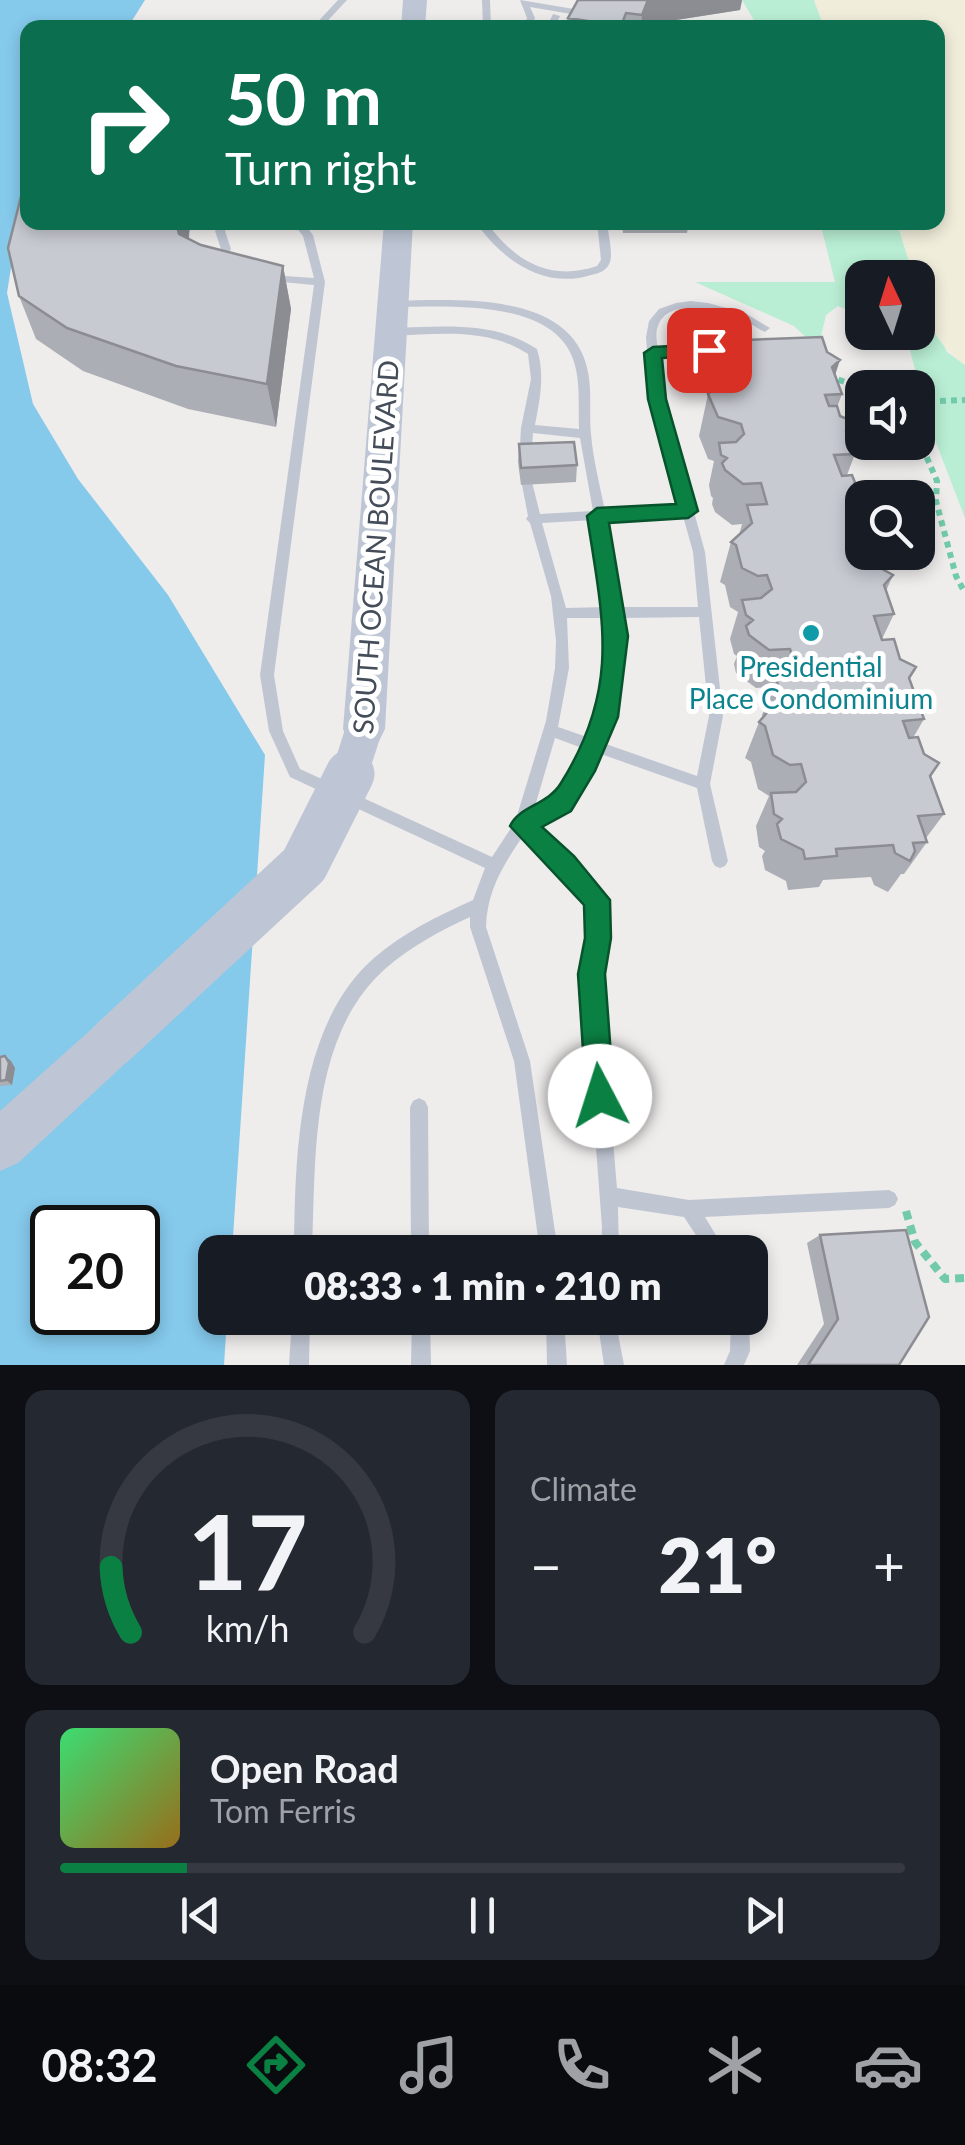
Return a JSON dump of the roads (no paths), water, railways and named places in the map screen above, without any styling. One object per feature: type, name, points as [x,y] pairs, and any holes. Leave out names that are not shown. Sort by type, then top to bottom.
[{"type":"main road","name":"SOUTH OCEAN BOULEVARD","points":[[0,1146],[304,864],[351,772],[364,729],[399,230]]},
{"type":"lane","points":[[323,20],[342,0]]},
{"type":"lane","points":[[571,20],[584,0]]},
{"type":"lane","points":[[524,2],[578,12]]},
{"type":"lane","points":[[221,230],[226,249]]},
{"type":"lane","points":[[304,230],[320,282],[267,675],[276,731],[295,773],[494,865]]},
{"type":"lane","points":[[487,230],[497,246],[518,262],[540,272],[567,275],[601,268],[606,260],[603,230]]},
{"type":"lane","points":[[260,277],[320,282]]},
{"type":"lane","points":[[720,862],[703,784],[716,716],[699,552],[657,399],[652,325],[657,316],[672,309],[712,306],[731,310],[765,328]]},
{"type":"lane","points":[[392,318],[502,307],[550,325],[577,352],[583,373],[584,434],[617,636],[614,676],[606,717],[562,804],[522,826]]},
{"type":"lane","points":[[392,318],[518,339],[533,352],[538,385],[527,428],[525,461]]},
{"type":"lane","points":[[653,353],[709,350],[749,356]]},
{"type":"lane","points":[[527,428],[584,434]]},
{"type":"lane","points":[[528,484],[532,518],[560,614],[560,702],[522,826],[494,865],[476,906],[485,958],[505,1002],[522,1061],[546,1235]]},
{"type":"lane","points":[[532,518],[688,511]]},
{"type":"lane","points":[[560,614],[704,612]]},
{"type":"lane","points":[[552,730],[703,784]]},
{"type":"lane","points":[[522,826],[565,864],[597,900],[598,938],[591,974],[609,1235]]},
{"type":"lane","points":[[305,1235],[309,1112],[321,1054],[342,1009],[374,965],[432,922],[476,906]]},
{"type":"lane","points":[[419,1107],[420,1235]]},
{"type":"lane","points":[[608,1196],[690,1209],[890,1199]]},
{"type":"lane","points":[[690,1209],[706,1235]]},
{"type":"lane","points":[[299,1365],[300,1335]]},
{"type":"lane","points":[[421,1335],[421,1365]]},
{"type":"lane","points":[[556,1335],[557,1365]]},
{"type":"lane","points":[[609,1335],[614,1365]]},
{"type":"lane","points":[[734,1365],[740,1351],[740,1335]]},
{"type":"water","points":[[0,0],[145,0],[132,20],[20,20],[20,223],[7,293],[33,404],[78,479],[168,595],[265,755],[233,1235],[198,1235],[198,1335],[226,1335],[224,1365],[0,1365]]},
{"type":"place","name":"Presidential Place Condominium","points":[[811,633]]}]
